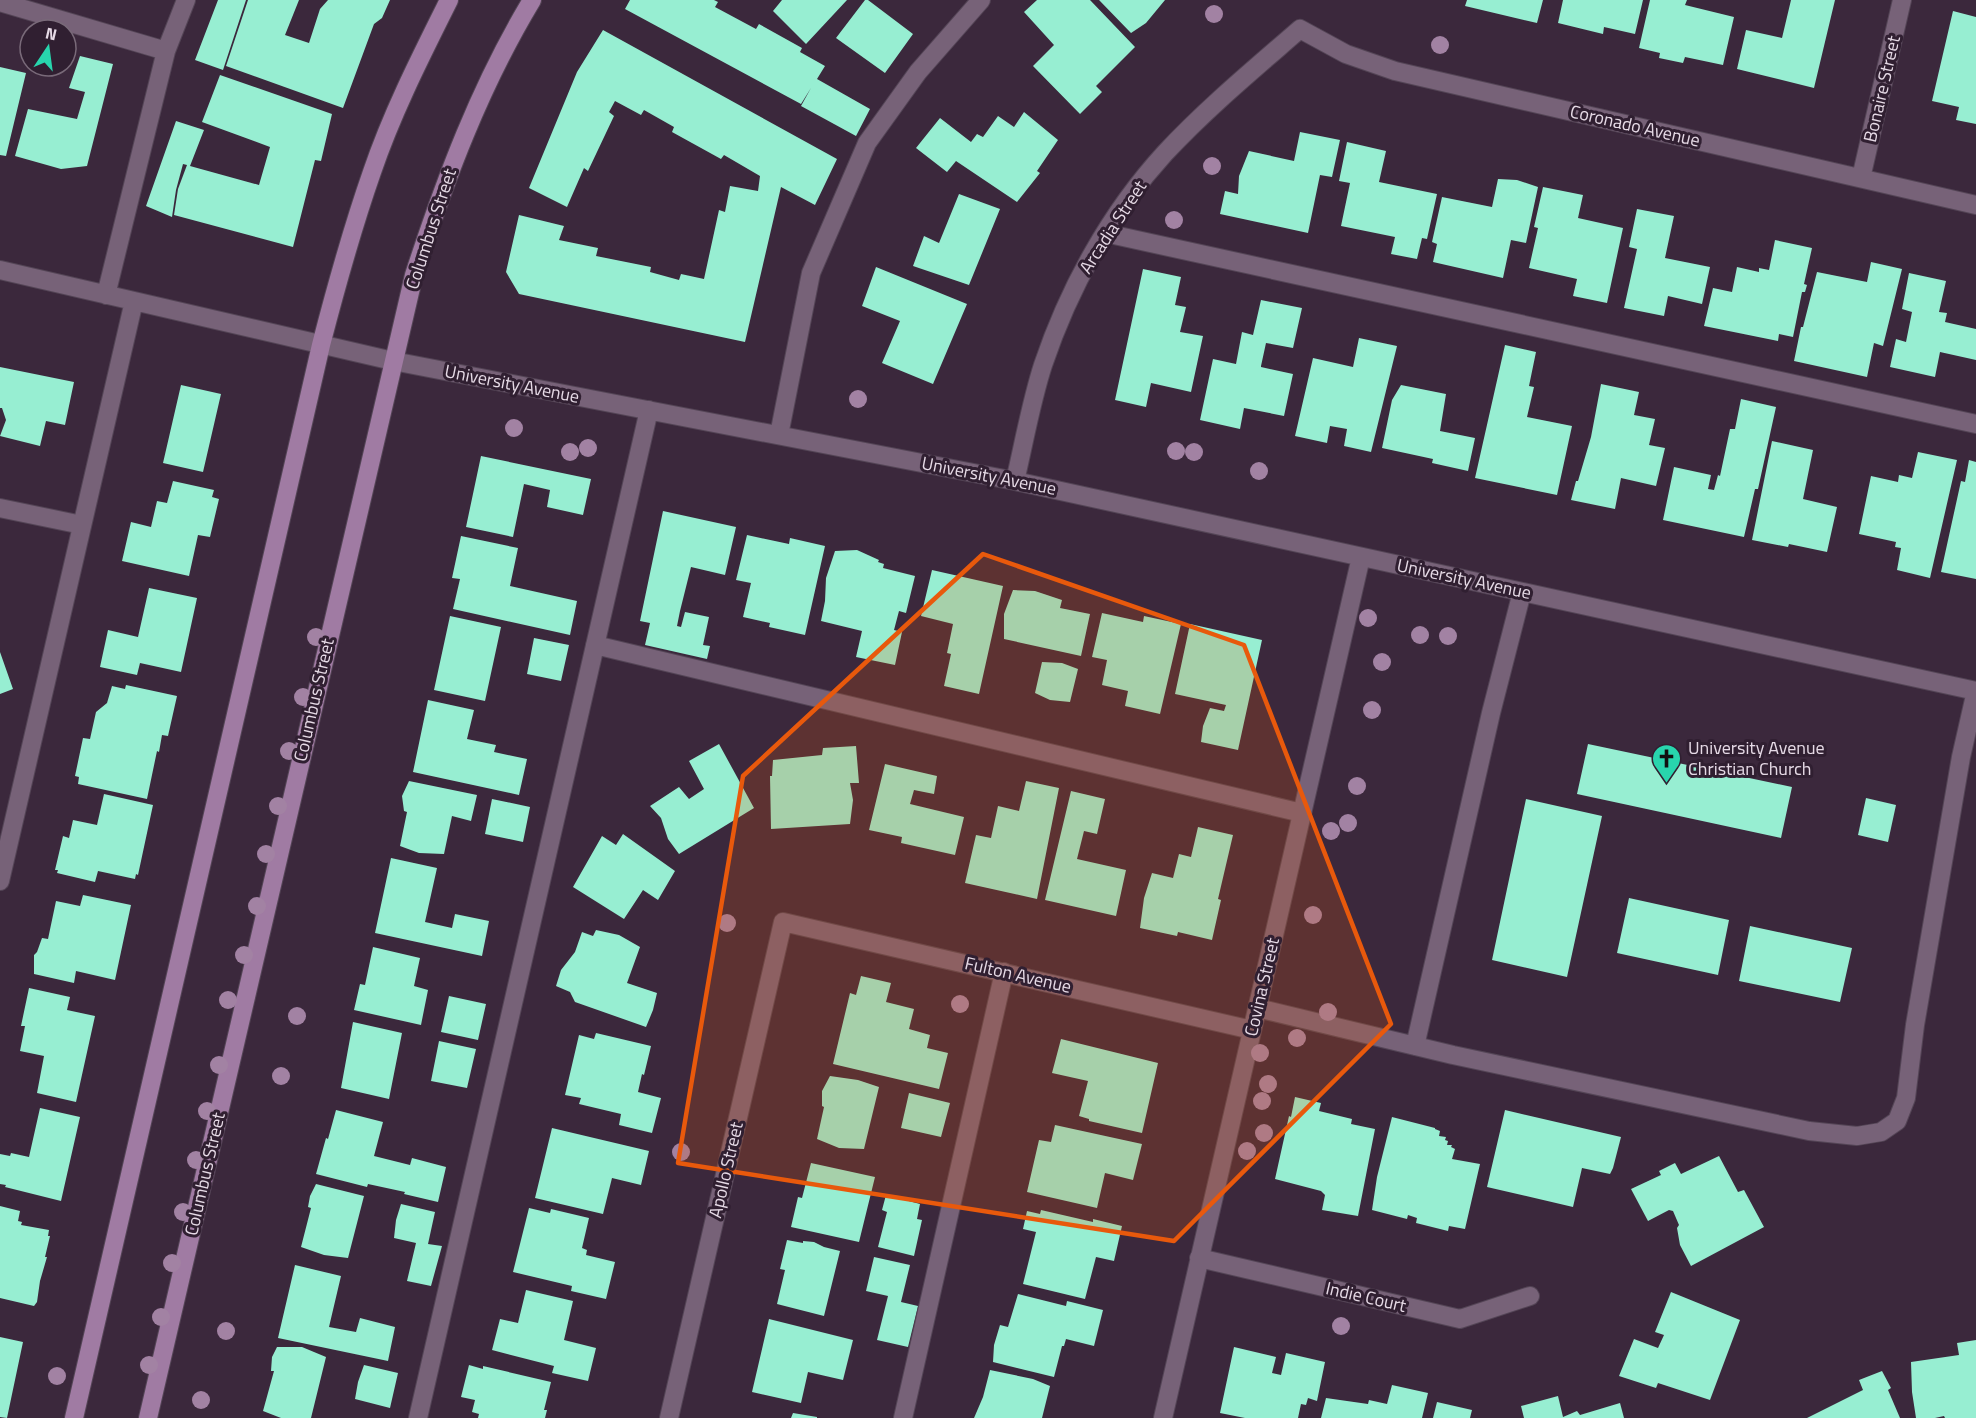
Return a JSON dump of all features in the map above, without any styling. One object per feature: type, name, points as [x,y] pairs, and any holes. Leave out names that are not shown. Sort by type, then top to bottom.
[{"type":"main road","points":[[74,1418],[321,345],[345,255],[372,171],[405,88],[449,0]]},
{"type":"main road","name":"Columbus Street","points":[[148,1418],[414,275],[440,195],[471,118],[517,24],[532,0]]},
{"type":"street","points":[[106,295],[166,51],[186,0]]},
{"type":"street","points":[[779,435],[811,273],[867,142],[918,72],[981,0]]},
{"type":"street","name":"Bonaire Street","points":[[1861,178],[1902,0]]},
{"type":"street","points":[[0,2],[166,51]]},
{"type":"street","name":"Coronado Avenue","points":[[1300,29],[1346,54],[1395,70],[1976,205]]},
{"type":"street","name":"Arcadia Street","points":[[1015,481],[1042,367],[1067,302],[1105,233],[1127,199],[1165,154],[1205,114],[1300,29]]},
{"type":"street","points":[[1105,233],[1976,424]]},
{"type":"street","name":"University Avenue","points":[[0,270],[393,361],[1015,481],[1976,691]]},
{"type":"street","points":[[0,881],[134,301]]},
{"type":"street","points":[[418,1418],[649,410]]},
{"type":"street","points":[[0,508],[82,525]]},
{"type":"street","name":"Covina Street","points":[[1163,1418],[1361,557]]},
{"type":"street","points":[[1415,1046],[1491,713],[1522,592]]},
{"type":"street","points":[[595,645],[1302,813]]},
{"type":"street","points":[[1257,1008],[1476,1060],[1809,1131],[1857,1136],[1881,1132],[1897,1121],[1906,1098],[1918,1002],[1961,757],[1976,691]]},
{"type":"street","name":"Fulton Avenue","points":[[783,922],[1252,1029]]},
{"type":"street","name":"Apollo Street","points":[[669,1418],[783,922]]},
{"type":"street","points":[[903,1418],[1004,972]]},
{"type":"street","name":"Indie Court","points":[[1199,1258],[1460,1319],[1530,1296]]},
{"type":"highlighted area","points":[[983,554],[1244,645],[1391,1024],[1174,1241],[678,1163],[743,776]]},
{"type":"building","points":[[218,0],[246,0],[223,70],[195,60]]},
{"type":"building","points":[[248,0],[299,0],[285,35],[309,43],[320,9],[328,0],[390,0],[382,18],[374,24],[343,108],[226,66]]},
{"type":"building","points":[[630,0],[714,0],[718,2],[715,7],[756,29],[759,24],[802,48],[800,52],[825,66],[817,79],[870,109],[856,136],[801,106],[811,88],[801,104],[625,9]]},
{"type":"building","points":[[782,0],[847,0],[806,44],[773,11]]},
{"type":"building","points":[[865,0],[913,34],[885,73],[836,38]]},
{"type":"building","points":[[1037,0],[1090,0],[1135,47],[1096,86],[1102,92],[1080,114],[1033,66],[1054,45],[1024,12]]},
{"type":"building","points":[[1099,0],[1165,0],[1146,23],[1131,33]]},
{"type":"building","points":[[1467,0],[1543,0],[1537,23],[1465,6]]},
{"type":"building","points":[[1563,0],[1643,0],[1635,34],[1604,27],[1603,34],[1558,23]]},
{"type":"building","points":[[1650,0],[1687,0],[1685,5],[1734,17],[1723,65],[1685,57],[1683,63],[1659,58],[1660,53],[1639,48]]},
{"type":"building","points":[[1791,0],[1835,0],[1814,88],[1737,69],[1746,30],[1782,38]]},
{"type":"building","points":[[1953,11],[1976,17],[1976,124],[1956,120],[1959,107],[1932,101]]},
{"type":"building","points":[[603,30],[837,159],[815,205],[781,187],[745,342],[519,294],[506,272],[519,215],[564,226],[559,240],[598,248],[596,256],[651,267],[650,272],[679,280],[681,274],[704,279],[719,210],[725,212],[730,186],[758,191],[760,176],[724,155],[721,159],[672,132],[674,127],[644,110],[641,115],[615,101],[609,112],[614,116],[588,171],[584,168],[567,207],[529,188],[577,72]]},
{"type":"building","points":[[80,56],[113,64],[87,166],[61,169],[15,156],[28,109],[77,119],[85,92],[69,88],[72,78],[78,78]]},
{"type":"building","points":[[0,67],[18,71],[18,78],[25,78],[6,156],[0,155]]},
{"type":"building","points":[[220,75],[332,114],[321,161],[315,160],[293,247],[174,215],[178,189],[187,165],[183,164],[172,217],[146,206],[176,121],[204,130],[190,166],[259,185],[270,147],[202,122]]},
{"type":"building","points":[[1024,112],[1058,140],[1037,171],[1040,173],[1017,202],[956,161],[947,172],[916,148],[940,118],[971,142],[977,134],[983,137],[998,116],[1014,127]]},
{"type":"building","points":[[1300,132],[1340,140],[1332,177],[1320,175],[1308,233],[1220,214],[1225,191],[1238,194],[1239,176],[1249,151],[1294,161]]},
{"type":"building","points":[[1347,142],[1386,151],[1379,182],[1437,194],[1427,239],[1422,238],[1417,259],[1391,254],[1395,237],[1341,226],[1350,183],[1339,181]]},
{"type":"building","points":[[1498,179],[1517,180],[1538,187],[1526,243],[1511,240],[1503,278],[1433,262],[1437,244],[1432,242],[1442,197],[1492,207]]},
{"type":"building","points":[[1543,187],[1583,195],[1578,218],[1623,228],[1607,303],[1573,296],[1577,279],[1529,268],[1538,228],[1534,227]]},
{"type":"building","points":[[959,194],[1000,209],[969,285],[913,266],[924,236],[939,243]]},
{"type":"building","points":[[1637,209],[1674,216],[1665,258],[1710,267],[1702,304],[1668,296],[1664,316],[1624,308],[1637,249],[1629,247]]},
{"type":"building","points":[[1775,240],[1812,248],[1804,284],[1807,285],[1805,292],[1802,292],[1793,337],[1779,334],[1778,341],[1704,326],[1713,288],[1732,292],[1737,267],[1759,272],[1759,268],[1769,270]]},
{"type":"building","points":[[1871,262],[1902,269],[1883,346],[1874,343],[1867,377],[1794,361],[1817,272],[1867,282]]},
{"type":"building","points":[[876,267],[967,304],[933,384],[882,363],[900,321],[862,306]]},
{"type":"building","points":[[1143,269],[1181,277],[1175,305],[1186,307],[1180,332],[1203,336],[1191,392],[1151,383],[1146,407],[1115,400]]},
{"type":"building","points":[[1909,273],[1946,281],[1939,312],[1947,313],[1945,322],[1976,329],[1976,360],[1940,352],[1935,377],[1890,367],[1896,339],[1906,342],[1912,312],[1902,309]]},
{"type":"building","points":[[1261,300],[1302,308],[1293,348],[1266,343],[1261,366],[1293,374],[1284,416],[1244,408],[1240,429],[1200,420],[1213,359],[1236,364],[1242,332],[1253,335]]},
{"type":"building","points":[[1359,338],[1397,346],[1371,452],[1344,446],[1347,429],[1330,426],[1327,443],[1295,436],[1313,358],[1353,367]]},
{"type":"building","points":[[1505,345],[1536,352],[1529,386],[1534,387],[1527,417],[1572,426],[1557,495],[1475,478]]},
{"type":"building","points":[[0,367],[74,382],[65,425],[46,421],[40,446],[0,436],[6,420],[0,408]]},
{"type":"building","points":[[1601,384],[1639,392],[1634,415],[1655,419],[1649,445],[1665,448],[1656,486],[1621,478],[1615,509],[1571,500],[1591,437]]},
{"type":"building","points":[[181,385],[221,394],[203,472],[163,463]]},
{"type":"building","points":[[1401,385],[1446,394],[1440,431],[1475,438],[1468,471],[1432,463],[1433,459],[1382,448],[1392,400]]},
{"type":"building","points":[[1741,399],[1776,407],[1758,489],[1755,489],[1744,537],[1663,520],[1674,467],[1711,475],[1708,489],[1714,490],[1718,475],[1720,476],[1730,429],[1735,429]]},
{"type":"building","points":[[1772,441],[1813,450],[1803,499],[1837,507],[1827,552],[1789,544],[1788,547],[1752,540]]},
{"type":"building","points":[[1918,452],[1957,460],[1930,578],[1897,570],[1901,548],[1895,547],[1896,542],[1859,534],[1871,476],[1898,482],[1899,475],[1912,478]]},
{"type":"building","points":[[481,456],[591,479],[583,515],[547,507],[550,490],[524,484],[513,537],[466,527]]},
{"type":"building","points":[[1969,460],[1976,462],[1976,579],[1941,572],[1961,481],[1965,482]]},
{"type":"building","points":[[173,481],[214,490],[212,497],[219,499],[210,537],[198,535],[189,576],[122,561],[131,522],[151,527],[157,501],[167,503]]},
{"type":"building","points":[[663,511],[736,527],[725,575],[691,567],[680,611],[677,626],[681,627],[685,612],[709,617],[703,645],[710,646],[707,659],[645,645],[650,623],[640,621]]},
{"type":"building","points":[[747,535],[789,544],[790,538],[825,546],[805,635],[769,627],[770,623],[743,617],[751,583],[736,580]]},
{"type":"building","points":[[461,536],[518,548],[510,586],[577,601],[570,635],[453,609],[460,579],[452,578]]},
{"type":"building","points":[[857,550],[879,560],[878,562],[884,564],[883,568],[915,576],[906,613],[899,611],[894,630],[902,632],[895,665],[856,657],[862,631],[821,621],[826,578],[835,551]]},
{"type":"building","points":[[932,570],[1003,586],[979,694],[944,686],[951,654],[947,653],[953,624],[921,616]]},
{"type":"building","points":[[149,588],[197,598],[181,672],[140,663],[137,675],[100,667],[108,630],[138,637]]},
{"type":"building","points":[[1013,590],[1035,591],[1062,600],[1060,608],[1090,614],[1081,656],[1004,639],[1004,614]]},
{"type":"building","points":[[1102,613],[1143,622],[1144,616],[1181,624],[1160,714],[1125,706],[1128,691],[1102,685],[1107,660],[1092,657]]},
{"type":"building","points":[[450,616],[501,627],[485,701],[434,690]]},
{"type":"building","points":[[1190,624],[1262,640],[1238,750],[1201,742],[1203,726],[1210,708],[1224,711],[1226,705],[1175,694]]},
{"type":"building","points":[[534,638],[569,645],[561,681],[527,674]]},
{"type":"building","points":[[0,652],[13,689],[0,694]]},
{"type":"building","points":[[1042,662],[1062,663],[1078,669],[1070,702],[1050,700],[1035,693]]},
{"type":"building","points":[[126,685],[177,696],[168,736],[162,735],[159,752],[157,751],[147,799],[78,784],[79,777],[75,776],[83,738],[90,739],[96,712],[107,703],[112,686],[125,689]]},
{"type":"building","points":[[428,700],[474,710],[467,739],[496,745],[494,752],[527,759],[519,795],[413,772]]},
{"type":"building","points":[[719,744],[754,808],[679,854],[668,839],[661,818],[650,806],[679,787],[689,799],[704,789],[689,761]]},
{"type":"building","points":[[1588,744],[1792,787],[1781,838],[1577,794]]},
{"type":"building","points":[[856,746],[859,783],[850,783],[853,800],[850,824],[771,829],[770,776],[772,776],[773,760],[822,755],[823,748]]},
{"type":"building","points":[[885,764],[937,776],[934,794],[914,790],[910,804],[964,817],[955,855],[901,843],[902,837],[869,830]]},
{"type":"building","points":[[409,781],[477,795],[471,821],[452,816],[444,854],[419,853],[400,846],[407,812],[404,811],[402,796]]},
{"type":"building","points":[[1026,781],[1059,788],[1037,899],[965,883],[976,835],[991,838],[998,806],[1019,811]]},
{"type":"building","points":[[1071,791],[1105,799],[1097,834],[1084,831],[1077,859],[1126,870],[1116,916],[1045,900]]},
{"type":"building","points":[[104,794],[153,805],[138,875],[136,874],[135,879],[98,871],[95,882],[57,873],[58,870],[55,870],[63,836],[69,838],[73,820],[97,825]]},
{"type":"building","points":[[1866,798],[1896,805],[1888,842],[1858,835]]},
{"type":"building","points":[[492,799],[530,807],[523,842],[485,834]]},
{"type":"building","points":[[1526,799],[1602,816],[1567,977],[1492,960]]},
{"type":"building","points":[[1198,827],[1233,835],[1218,899],[1221,900],[1212,940],[1178,932],[1177,936],[1140,928],[1144,898],[1152,873],[1173,878],[1179,854],[1191,857]]},
{"type":"building","points":[[623,834],[675,871],[658,900],[643,890],[624,919],[573,887],[602,836],[616,845]]},
{"type":"building","points":[[391,858],[437,868],[425,922],[452,928],[455,914],[489,921],[482,956],[375,933]]},
{"type":"building","points":[[83,895],[131,905],[115,980],[76,971],[74,983],[34,974],[34,955],[42,938],[48,939],[56,901],[80,906]]},
{"type":"building","points":[[1629,898],[1729,920],[1718,975],[1617,953]]},
{"type":"building","points":[[1750,926],[1852,948],[1840,1002],[1739,981]]},
{"type":"building","points":[[596,930],[619,935],[640,947],[627,983],[657,993],[646,1027],[575,1002],[570,992],[556,986],[561,970],[575,952],[582,932],[593,936]]},
{"type":"building","points":[[373,947],[420,958],[414,986],[428,990],[421,1025],[354,1010],[360,984],[365,985]]},
{"type":"building","points":[[861,976],[891,983],[886,1002],[914,1009],[909,1029],[930,1035],[927,1048],[948,1053],[939,1089],[833,1064],[850,993],[856,995]]},
{"type":"building","points":[[29,988],[70,997],[67,1010],[95,1016],[76,1102],[37,1093],[44,1056],[20,1051],[25,1026],[21,1026]]},
{"type":"building","points":[[449,996],[486,1004],[478,1040],[441,1032]]},
{"type":"building","points":[[353,1022],[402,1033],[389,1099],[341,1088]]},
{"type":"building","points":[[596,1033],[651,1046],[638,1092],[661,1098],[652,1133],[619,1125],[621,1114],[579,1104],[581,1098],[565,1095],[579,1035],[594,1039]]},
{"type":"building","points":[[1061,1039],[1158,1063],[1142,1133],[1089,1121],[1079,1116],[1088,1081],[1052,1073]]},
{"type":"building","points":[[439,1041],[476,1049],[467,1088],[431,1081]]},
{"type":"building","points":[[830,1076],[858,1080],[879,1087],[864,1149],[839,1148],[817,1139],[824,1107],[822,1106],[822,1091]]},
{"type":"building","points":[[909,1093],[950,1103],[941,1137],[901,1128]]},
{"type":"building","points":[[1295,1097],[1321,1103],[1319,1111],[1352,1119],[1351,1124],[1375,1129],[1358,1216],[1322,1210],[1325,1195],[1321,1191],[1275,1179]]},
{"type":"building","points":[[40,1108],[80,1117],[61,1201],[0,1184],[0,1154],[10,1156],[11,1153],[29,1157]]},
{"type":"building","points":[[336,1110],[383,1122],[374,1156],[410,1165],[412,1158],[446,1167],[438,1202],[404,1194],[405,1192],[368,1184],[367,1187],[316,1174]]},
{"type":"building","points":[[1505,1110],[1621,1137],[1610,1174],[1582,1168],[1573,1207],[1487,1187]]},
{"type":"building","points":[[1392,1117],[1435,1128],[1440,1131],[1439,1136],[1446,1137],[1447,1145],[1452,1145],[1451,1147],[1455,1149],[1452,1159],[1480,1164],[1465,1229],[1449,1226],[1448,1231],[1416,1223],[1417,1218],[1408,1215],[1407,1219],[1372,1210],[1377,1177]]},
{"type":"building","points":[[1055,1125],[1142,1144],[1133,1180],[1105,1173],[1097,1208],[1027,1192],[1039,1140],[1051,1142]]},
{"type":"building","points":[[552,1128],[649,1151],[641,1185],[612,1178],[603,1214],[535,1198]]},
{"type":"building","points":[[1719,1156],[1738,1192],[1744,1190],[1764,1227],[1691,1266],[1680,1245],[1677,1228],[1679,1225],[1673,1211],[1669,1210],[1648,1221],[1631,1189],[1661,1175],[1659,1171],[1675,1163],[1681,1174]]},
{"type":"building","points":[[811,1163],[875,1177],[859,1242],[791,1227],[798,1197],[802,1198]]},
{"type":"building","points":[[316,1184],[364,1196],[348,1258],[324,1255],[301,1247],[311,1208],[308,1207],[310,1196]]},
{"type":"building","points":[[886,1195],[920,1204],[917,1219],[922,1220],[914,1256],[878,1247],[887,1212],[882,1210]]},
{"type":"building","points":[[401,1204],[435,1212],[428,1244],[442,1246],[431,1286],[407,1281],[416,1243],[394,1238]]},
{"type":"building","points":[[0,1206],[20,1211],[18,1221],[22,1222],[21,1225],[49,1230],[48,1236],[50,1236],[45,1257],[47,1257],[37,1302],[34,1306],[0,1298]]},
{"type":"building","points":[[529,1208],[550,1213],[551,1209],[589,1218],[582,1248],[587,1250],[586,1255],[615,1262],[606,1299],[571,1291],[572,1286],[513,1272]]},
{"type":"building","points":[[1041,1210],[1122,1226],[1114,1261],[1096,1257],[1085,1299],[1023,1284],[1036,1232],[1023,1229],[1027,1211],[1040,1214]]},
{"type":"building","points":[[787,1240],[803,1243],[803,1241],[814,1242],[840,1251],[824,1316],[777,1304],[785,1270],[780,1269]]},
{"type":"building","points":[[874,1257],[910,1265],[901,1302],[918,1306],[908,1347],[877,1340],[888,1296],[866,1291]]},
{"type":"building","points":[[295,1265],[341,1276],[329,1327],[356,1332],[360,1318],[395,1327],[388,1361],[278,1338]]},
{"type":"building","points":[[526,1290],[573,1301],[564,1340],[596,1348],[588,1381],[552,1373],[554,1366],[492,1350],[500,1319],[518,1323]]},
{"type":"building","points":[[1671,1292],[1740,1320],[1710,1400],[1658,1383],[1656,1388],[1619,1376],[1634,1339],[1658,1348],[1664,1335],[1655,1332]]},
{"type":"building","points":[[1018,1294],[1066,1306],[1067,1301],[1103,1310],[1094,1346],[1066,1339],[1054,1377],[993,1362],[994,1345],[1000,1325],[1008,1327]]},
{"type":"building","points":[[769,1319],[853,1340],[843,1380],[808,1372],[801,1403],[752,1392]]},
{"type":"building","points":[[0,1337],[23,1342],[7,1418],[0,1417]]},
{"type":"building","points":[[1976,1340],[1976,1418],[1945,1418],[1944,1416],[1916,1418],[1911,1362],[1959,1355],[1957,1343]]},
{"type":"building","points":[[277,1347],[302,1347],[326,1357],[311,1418],[281,1418],[263,1411],[274,1371],[271,1371],[272,1357]]},
{"type":"building","points":[[1234,1347],[1276,1357],[1272,1373],[1281,1375],[1286,1353],[1325,1362],[1317,1401],[1308,1398],[1306,1405],[1301,1404],[1298,1418],[1245,1418],[1220,1413]]},
{"type":"building","points":[[364,1365],[398,1373],[390,1408],[355,1399]]},
{"type":"building","points":[[469,1365],[483,1369],[483,1366],[551,1382],[544,1410],[547,1410],[545,1418],[478,1418],[479,1414],[472,1412],[475,1400],[461,1397]]},
{"type":"building","points":[[990,1370],[1033,1379],[1050,1386],[1042,1418],[974,1418],[983,1397]]},
{"type":"building","points":[[1882,1371],[1891,1388],[1888,1390],[1900,1418],[1807,1418],[1863,1390],[1859,1380]]},
{"type":"building","points":[[1392,1385],[1428,1393],[1422,1418],[1321,1418],[1326,1398],[1368,1404],[1369,1400],[1387,1404]]},
{"type":"building","points":[[1558,1396],[1563,1417],[1577,1411],[1580,1415],[1620,1403],[1624,1418],[1524,1418],[1521,1406]]},
{"type":"building","points":[[1437,1402],[1472,1410],[1470,1418],[1433,1418]]},
{"type":"building","points":[[793,1413],[817,1417],[817,1418],[791,1418]]},
{"type":"place","name":"University Avenue Christian Church","points":[[1667,784]]}]
